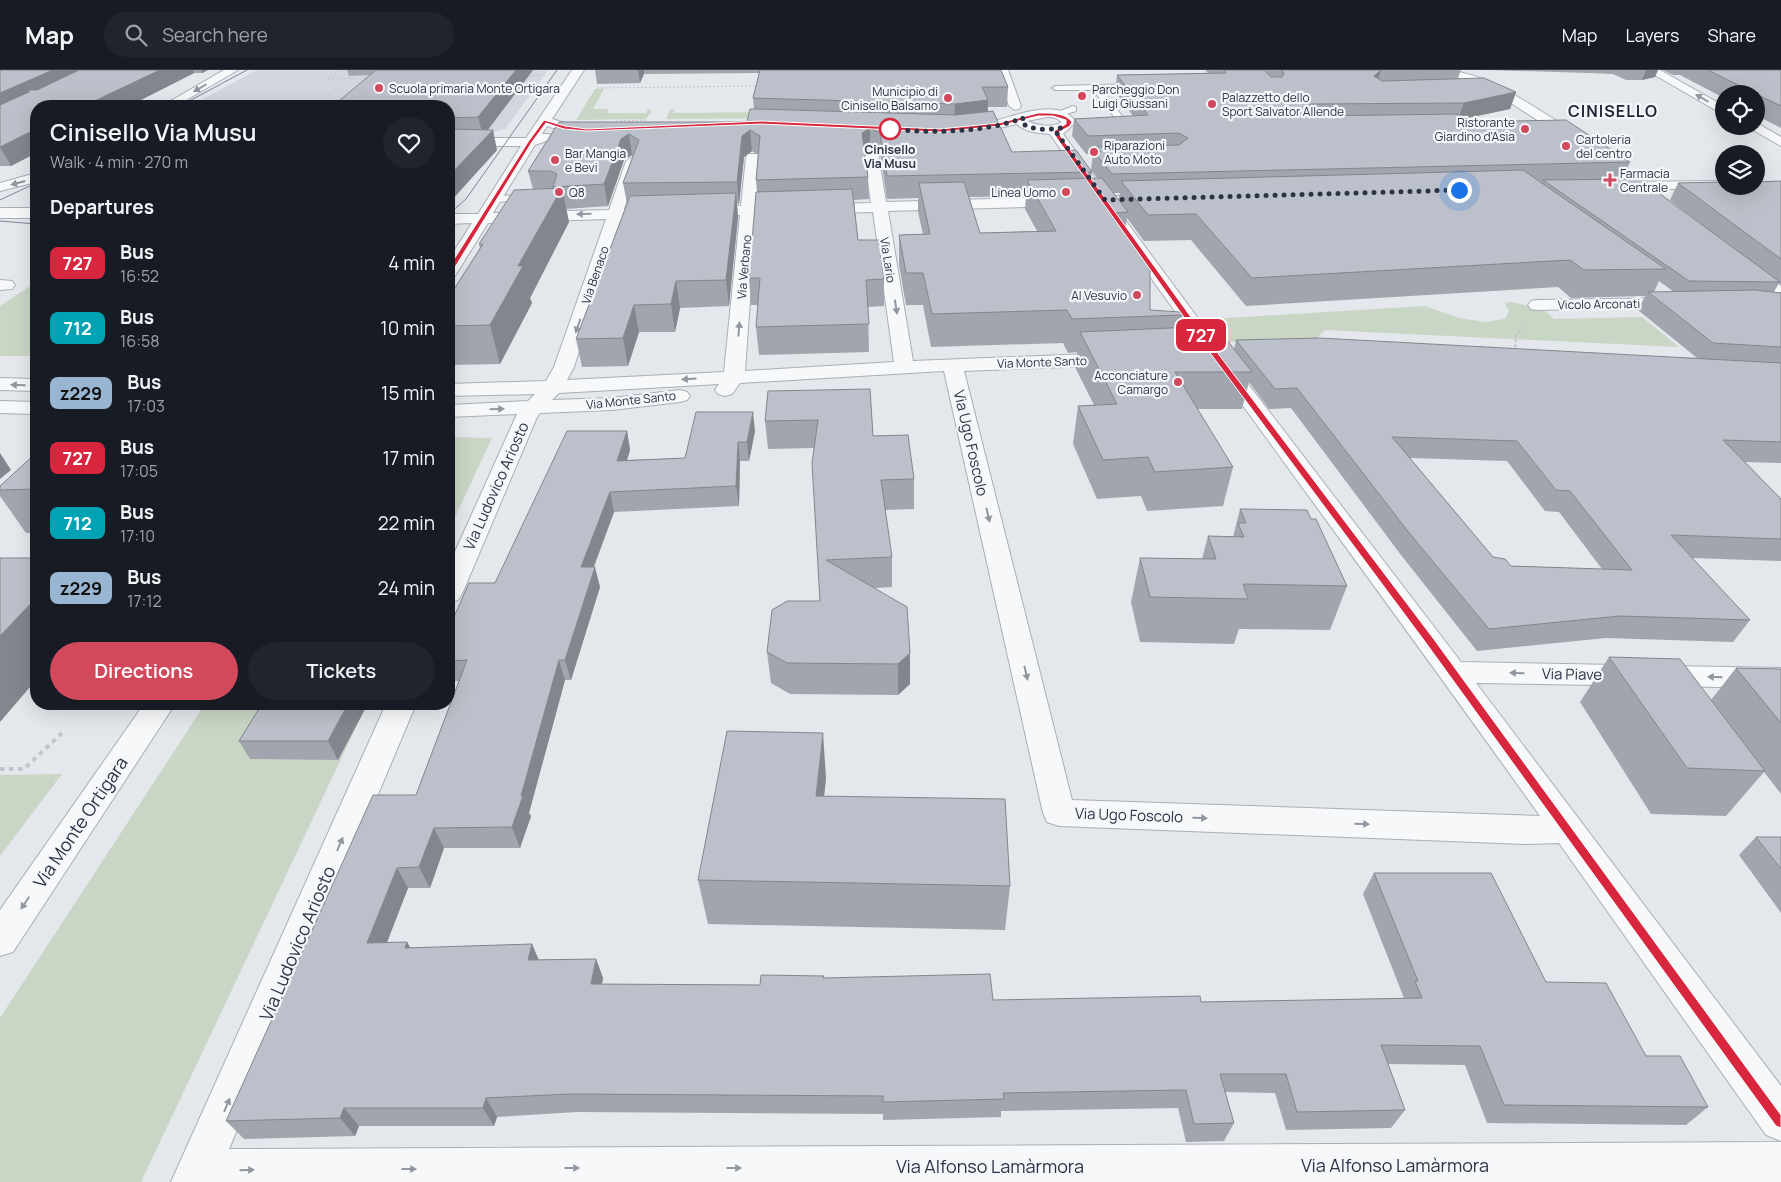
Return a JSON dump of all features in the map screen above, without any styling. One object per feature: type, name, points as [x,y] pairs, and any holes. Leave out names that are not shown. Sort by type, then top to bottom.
[{"type":"street","points":[[179,100],[232,70]]},
{"type":"street","points":[[455,262],[530,142],[578,70]]},
{"type":"street","points":[[1002,70],[1015,106]]},
{"type":"street","points":[[1446,70],[1490,87],[1555,125],[1594,151]]},
{"type":"street","points":[[1652,70],[1715,106]]},
{"type":"street","points":[[1463,88],[1490,87]]},
{"type":"street","points":[[947,130],[999,125],[1023,118],[1021,122],[1029,127],[1045,129],[1065,122]]},
{"type":"street","points":[[545,121],[564,128],[606,130]]},
{"type":"street","points":[[1065,122],[1056,132],[1076,160],[1216,354],[1453,672],[1781,1120]]},
{"type":"street","points":[[1528,124],[1555,125]]},
{"type":"street","points":[[455,142],[530,142],[547,136],[587,130]]},
{"type":"street","points":[[1765,133],[1781,142]]},
{"type":"street","name":"Via Lario","points":[[871,154],[904,356],[903,367]]},
{"type":"street","name":"Via Verbano","points":[[729,383],[749,211],[753,157]]},
{"type":"street","points":[[1076,160],[1094,159]]},
{"type":"street","name":"Via Benaco","points":[[532,407],[552,387],[564,367],[633,161]]},
{"type":"street","points":[[1624,172],[1644,186],[1659,202]]},
{"type":"street","points":[[0,187],[30,179]]},
{"type":"street","points":[[1594,187],[1715,185]]},
{"type":"street","points":[[455,219],[482,218],[550,210],[615,214],[1168,198]]},
{"type":"street","points":[[0,213],[30,213]]},
{"type":"street","points":[[1731,256],[1776,301]]},
{"type":"street","points":[[1652,286],[1676,303]]},
{"type":"street","name":"Vicolo Arconati","points":[[1537,305],[1695,303]]},
{"type":"street","name":"Via Monte Santo","points":[[455,390],[729,383],[903,367],[1129,358]]},
{"type":"street","name":"Via Ugo Foscolo","points":[[953,365],[1058,813],[1528,830],[1568,829]]},
{"type":"street","name":"Via Monte Santo","points":[[455,411],[636,402],[729,383]]},
{"type":"street","points":[[0,384],[30,385]]},
{"type":"street","points":[[0,407],[30,408]]},
{"type":"street","name":"Via Ludovico Ariosto","points":[[455,580],[516,438],[532,407]]},
{"type":"street","name":"Via Piave","points":[[1453,672],[1781,678]]},
{"type":"street","name":"Via Monte Ortigara","points":[[0,940],[156,710]]},
{"type":"street","name":"Via Ludovico Ariosto","points":[[196,1176],[398,710]]},
{"type":"street","name":"Via Alfonso Lamàrmora","points":[[196,1176],[1781,1164]]},
{"type":"lane","points":[[1056,88],[1144,86]]},
{"type":"lane","points":[[1095,87],[1122,121],[1106,122]]},
{"type":"lane","points":[[1065,122],[1073,109]]},
{"type":"lane","points":[[495,199],[540,198]]},
{"type":"path","points":[[339,70],[327,79],[370,78]]},
{"type":"path","points":[[519,76],[547,75]]},
{"type":"path","points":[[323,100],[352,78]]},
{"type":"path","points":[[589,88],[766,86]]},
{"type":"path","points":[[1515,360],[1516,335],[1535,314],[1537,305]]},
{"type":"path","points":[[0,769],[24,769],[62,733]]},
{"type":"shaded area","name":"Scuola primaria Monte Ortigara","points":[[257,70],[548,70],[505,129],[483,135],[455,111],[455,100],[201,100]]},
{"type":"green space","points":[[595,89],[604,89],[593,109],[609,109],[607,113],[646,113],[648,109],[652,111],[646,119],[576,120]]},
{"type":"green space","points":[[675,109],[673,113],[807,112],[821,118],[666,119],[670,110]]},
{"type":"green space","points":[[30,286],[30,356],[0,356],[0,306]]},
{"type":"green space","points":[[1512,302],[1544,310],[1554,319],[1642,317],[1679,347],[1325,330],[1315,340],[1227,342],[1211,319],[1425,306],[1459,318],[1485,322],[1505,319],[1509,311],[1505,303]]},
{"type":"green space","points":[[455,437],[492,438],[455,517]]},
{"type":"green space","points":[[201,710],[364,710],[141,1182],[0,1182],[0,1018]]},
{"type":"green space","points":[[62,774],[0,856],[0,775]]},
{"type":"building","points":[[0,70],[53,70],[0,93]]},
{"type":"building","points":[[79,70],[160,70],[97,100],[30,100],[30,132],[0,147],[0,105],[29,92],[29,90],[37,90]]},
{"type":"building","points":[[376,70],[516,70],[478,117],[455,118],[455,100],[340,100]]},
{"type":"building","points":[[760,70],[1001,70],[1008,87],[982,87],[988,100],[955,104],[753,98]]},
{"type":"building","points":[[1224,70],[1264,70],[1271,77],[1282,77],[1284,73],[1281,70],[1381,70],[1374,76],[1382,81],[1484,78],[1516,92],[1464,103],[1311,104],[1303,109],[1311,116],[1458,114],[1459,122],[1566,120],[1630,162],[1112,174],[1094,152],[1101,152],[1098,147],[1179,145],[1188,138],[1179,133],[1088,136],[1074,119],[1148,115],[1117,75],[1226,73]]},
{"type":"building","points":[[1708,70],[1781,70],[1781,106],[1765,98],[1765,85],[1738,85]]},
{"type":"building","points":[[750,109],[955,115],[993,111],[1012,152],[1076,150],[1092,172],[887,176],[880,133],[870,128],[862,133],[868,177],[756,180],[760,136],[750,130],[742,136],[737,182],[623,183],[639,140],[629,134],[621,139],[604,184],[553,187],[557,174],[551,171],[528,171],[559,122],[747,122]]},
{"type":"building","points":[[455,129],[493,130],[455,170]]},
{"type":"building","points":[[1523,170],[1666,269],[1584,270],[1570,260],[1252,278],[1196,214],[1148,215],[1121,181]]},
{"type":"building","points":[[1102,178],[1128,212],[1114,213],[1150,267],[1150,310],[1181,312],[1183,315],[1072,319],[1067,310],[932,314],[923,273],[906,273],[899,235],[930,234],[919,183],[964,182],[980,233],[1056,231],[1027,180]]},
{"type":"building","points":[[1644,179],[1652,188],[1780,282],[1689,281],[1543,180]]},
{"type":"building","points":[[1781,181],[1781,259],[1678,183],[1715,182],[1715,195],[1765,195],[1765,182]]},
{"type":"building","points":[[562,188],[518,266],[523,266],[490,325],[455,326],[455,288],[483,244],[479,244],[514,190]]},
{"type":"building","points":[[852,189],[858,240],[879,240],[884,279],[866,280],[869,324],[756,327],[760,278],[749,278],[756,192]]},
{"type":"building","points":[[736,193],[726,280],[676,281],[671,304],[634,305],[623,338],[576,339],[630,196]]},
{"type":"building","points":[[1755,290],[1781,293],[1781,347],[1713,343],[1648,292]]},
{"type":"building","points":[[1216,326],[1252,372],[1175,372],[1233,467],[1155,472],[1148,457],[1103,460],[1078,406],[1117,404],[1080,332]]},
{"type":"building","points":[[1320,338],[1781,363],[1781,442],[1723,440],[1781,499],[1781,539],[1671,535],[1750,620],[1620,616],[1489,629],[1410,534],[1297,388],[1275,389],[1236,340]],"holes":[[[1392,437],[1517,441],[1556,490],[1570,491],[1632,570],[1511,566],[1505,559],[1493,557]]]},
{"type":"building","points":[[870,389],[873,436],[908,435],[914,479],[881,480],[892,557],[826,560],[907,607],[910,653],[898,664],[787,663],[767,652],[772,610],[787,601],[820,601],[812,463],[818,420],[765,421],[768,391]]},
{"type":"building","points":[[696,412],[753,412],[747,442],[738,442],[736,486],[610,492],[581,567],[595,567],[565,660],[559,660],[521,796],[523,796],[512,827],[434,828],[419,867],[397,868],[367,943],[407,942],[405,948],[532,944],[528,960],[596,959],[591,984],[760,985],[761,975],[824,976],[823,978],[990,974],[993,1000],[1200,996],[1201,1002],[1422,998],[1415,981],[1418,981],[1374,873],[1491,873],[1546,982],[1606,983],[1646,1056],[1680,1056],[1708,1107],[1504,1105],[1480,1046],[1381,1045],[1405,1110],[1297,1112],[1286,1074],[1220,1074],[1234,1123],[1194,1124],[1186,1090],[1003,1093],[1004,1099],[883,1102],[883,1096],[569,1094],[486,1098],[483,1108],[344,1108],[340,1118],[226,1121],[373,795],[416,795],[448,710],[455,710],[455,692],[467,660],[455,661],[455,614],[469,583],[495,583],[567,431],[627,431],[617,461],[685,458]]},
{"type":"building","points":[[30,458],[30,489],[0,490],[0,486]]},
{"type":"building","points":[[1240,509],[1307,510],[1311,519],[1316,519],[1347,586],[1243,584],[1248,599],[1150,597],[1140,558],[1216,559],[1208,536],[1244,537],[1238,523],[1246,523]]},
{"type":"building","points":[[0,558],[30,558],[30,604],[0,636]]},
{"type":"building","points":[[1609,657],[1680,659],[1765,771],[1687,768]]},
{"type":"building","points":[[1736,668],[1781,669],[1781,723]]},
{"type":"building","points":[[258,710],[345,710],[328,741],[239,741]]},
{"type":"building","points":[[727,731],[823,733],[816,796],[1005,799],[1010,886],[698,880]]},
{"type":"building","points":[[1756,837],[1781,837],[1781,869]]},
{"type":"tram line","points":[[191,100],[247,70]]},
{"type":"tram line","points":[[455,209],[466,199],[557,70]]},
{"type":"tram line","points":[[0,200],[30,186]]},
{"type":"tram line","points":[[0,221],[30,224]]},
{"type":"bus line","name":"727","points":[[455,263],[545,121],[556,126],[580,130],[761,123],[940,131],[966,130],[999,125],[1038,114],[1061,116],[1069,120],[1068,125],[1056,131],[1058,137],[1199,333],[1430,641],[1781,1120]]},
{"type":"place","name":"Scuola primaria Monte Ortigara","points":[[379,88]]},
{"type":"place","name":"Parcheggio Don Luigi Giussani","points":[[1082,96]]},
{"type":"place","name":"Municipio di Cinisello Balsamo","points":[[948,98]]},
{"type":"place","name":"Palazzetto dello Sport Salvator Allende","points":[[1212,104]]},
{"type":"place","name":"Cinisello Via Musu","points":[[890,129]]},
{"type":"place","name":"Ristorante Giardino d'Asia","points":[[1525,129]]},
{"type":"place","name":"Cartoleria del centro","points":[[1566,146]]},
{"type":"place","name":"Riparazioni Auto Moto","points":[[1094,152]]},
{"type":"place","name":"Bar Mangia e Bevi","points":[[555,160]]},
{"type":"place","name":"Farmacia Centrale","points":[[1610,180]]},
{"type":"place","name":"Q8","points":[[559,192]]},
{"type":"place","name":"Linea Uomo","points":[[1066,192]]},
{"type":"place","name":"Al Vesuvio","points":[[1137,295]]},
{"type":"place","name":"Acconciature Camargo","points":[[1178,382]]},
{"type":"district","name":"CINISELLO","points":[[1613,111]]},
{"type":"route","points":[[890,129],[966,130],[1004,124],[1023,118],[1021,122],[1029,127],[1061,128],[1056,132],[1105,200],[1459,190]]}]
